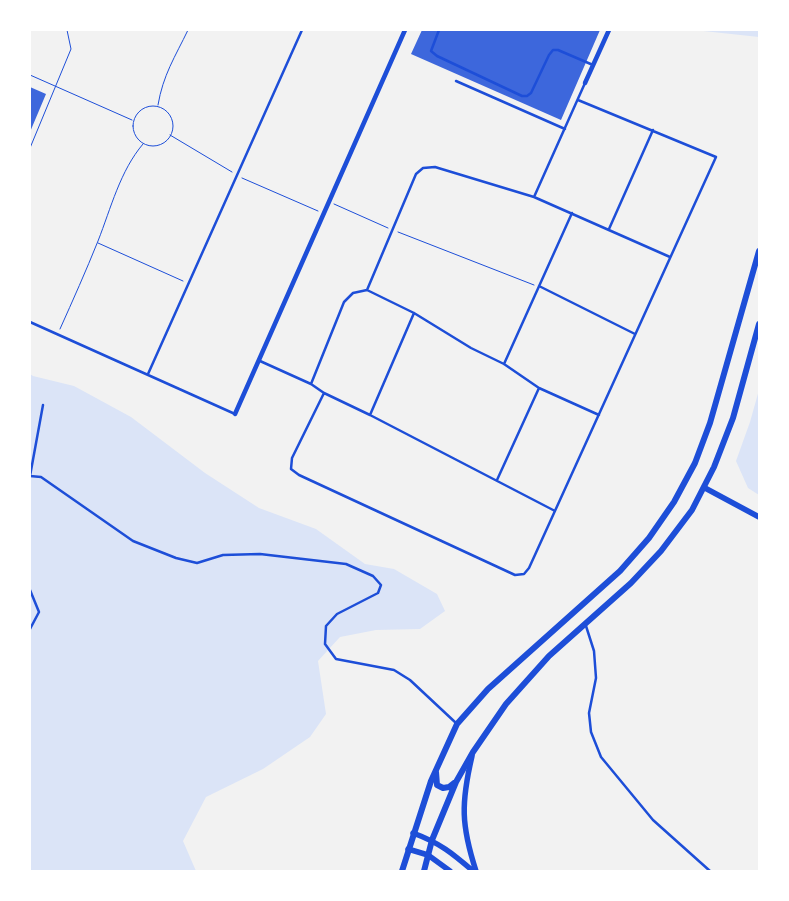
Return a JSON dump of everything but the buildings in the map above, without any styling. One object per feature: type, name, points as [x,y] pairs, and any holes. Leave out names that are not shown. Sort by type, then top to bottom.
[{"type":"main road","points":[[402,871],[436,768],[457,724],[488,689],[620,571],[649,538],[674,502],[695,463],[710,423],[759,251]]},
{"type":"main road","points":[[424,871],[432,840],[456,782],[473,752],[506,704],[549,656],[631,584],[661,551],[692,510],[705,488],[733,418],[759,324]]},
{"type":"main road","points":[[436,768],[437,785],[443,788],[449,787],[456,782]]},
{"type":"street","points":[[234,414],[405,30]]},
{"type":"street","points":[[585,83],[609,30]]},
{"type":"street","points":[[705,488],[759,517]]},
{"type":"street","points":[[473,752],[465,786],[463,806],[464,828],[474,871]]},
{"type":"street","points":[[413,833],[444,847],[474,871]]},
{"type":"street","points":[[408,849],[428,855],[450,871]]},
{"type":"lane","points":[[148,374],[302,30]]},
{"type":"lane","points":[[439,30],[432,51],[437,56],[522,96],[527,96],[531,93],[553,50],[558,50],[593,65]]},
{"type":"lane","points":[[456,81],[565,129]]},
{"type":"lane","points":[[534,197],[585,83]]},
{"type":"lane","points":[[324,393],[292,458],[291,469],[299,475],[515,575],[524,574],[529,568],[716,157],[578,100]]},
{"type":"lane","points":[[609,229],[653,130]]},
{"type":"lane","points":[[367,290],[416,174],[423,168],[435,167],[534,197],[670,257]]},
{"type":"lane","points":[[504,364],[572,213]]},
{"type":"lane","points":[[539,286],[635,334]]},
{"type":"lane","points":[[311,384],[344,302],[354,293],[367,290],[414,313],[471,348],[504,364],[539,388],[599,415]]},
{"type":"lane","points":[[370,415],[414,313]]},
{"type":"lane","points":[[30,322],[234,414]]},
{"type":"lane","points":[[258,360],[311,384],[324,393],[555,511]]},
{"type":"lane","points":[[497,481],[539,388]]},
{"type":"lane","points":[[43,404],[30,476],[41,477],[133,541],[197,564],[223,555],[260,554],[346,564],[373,576],[381,585],[378,593],[337,614],[326,626],[325,644],[336,659],[394,670],[410,680],[457,724]]},
{"type":"lane","points":[[30,590],[39,612],[30,629]]},
{"type":"lane","points":[[585,623],[594,651],[596,678],[589,713],[591,732],[601,757],[653,820],[710,871]]},
{"type":"path","points":[[30,148],[71,49],[67,30]]},
{"type":"path","points":[[158,106],[161,86],[172,59],[188,30]]},
{"type":"path","points":[[30,76],[133,120]]},
{"type":"path","points":[[158,106],[168,113],[173,125],[170,135],[163,143],[157,146],[143,144],[138,140],[134,134],[133,120],[140,110],[158,106]]},
{"type":"path","points":[[170,135],[236,175],[323,214]]},
{"type":"path","points":[[58,334],[124,173],[133,156],[143,144]]},
{"type":"path","points":[[329,202],[392,230],[539,286]]},
{"type":"path","points":[[97,242],[188,283]]},
{"type":"shaded area","points":[[694,30],[759,30],[759,37]]},
{"type":"shaded area","points":[[30,374],[74,386],[131,417],[205,473],[259,508],[316,529],[365,564],[394,569],[437,594],[445,611],[420,629],[376,630],[340,637],[318,661],[326,714],[310,737],[263,769],[206,797],[183,841],[196,871],[30,871]]},
{"type":"shaded area","points":[[759,390],[759,495],[748,488],[736,461]]}]
